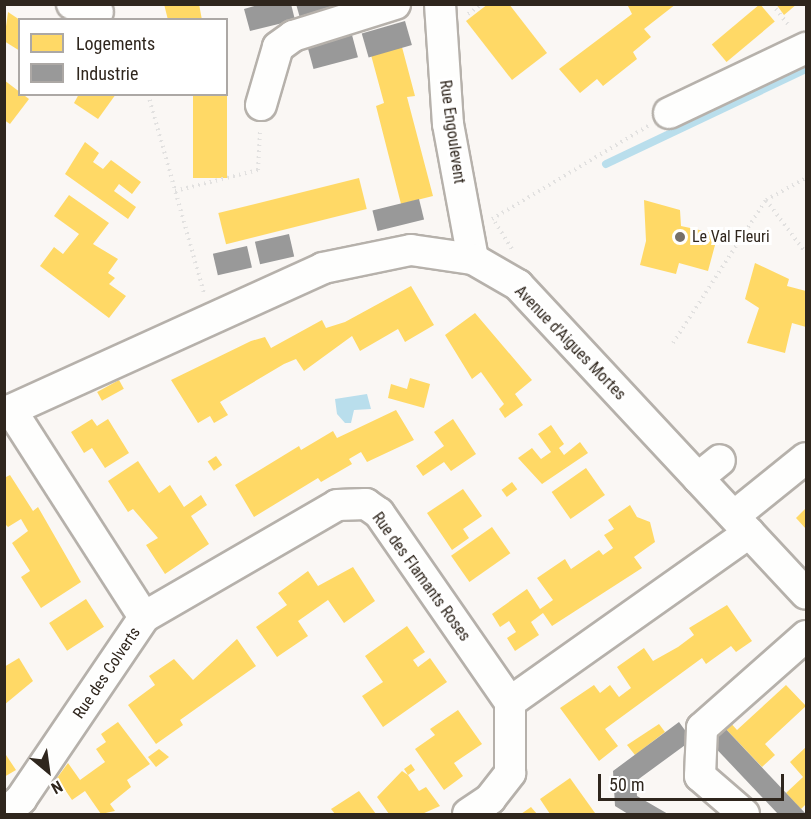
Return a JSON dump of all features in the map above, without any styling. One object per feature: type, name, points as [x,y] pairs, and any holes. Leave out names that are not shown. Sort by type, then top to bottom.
[{"type":"street","points":[[261,105],[278,47],[293,36],[361,9],[395,4]]},
{"type":"street","name":"Rue Engoulevent","points":[[440,4],[448,124],[473,259]]},
{"type":"street","points":[[669,113],[807,48]]},
{"type":"street","name":"Avenue d'Aigues Mortes","points":[[8,412],[210,315],[323,268],[411,250],[473,259],[518,285],[807,594]]},
{"type":"street","points":[[8,412],[144,617]]},
{"type":"street","points":[[468,814],[490,799],[510,773],[510,702],[741,524],[807,458]]},
{"type":"street","points":[[698,478],[720,460]]},
{"type":"street","name":"Rue des Flamants Roses","points":[[144,617],[337,505],[366,504],[379,513],[510,702]]},
{"type":"street","name":"Rue des Colverts","points":[[4,814],[21,799],[144,617]]},
{"type":"street","points":[[744,814],[700,776],[702,728],[807,636]]},
{"type":"path","points":[[149,96],[210,315]]},
{"type":"path","points":[[175,191],[258,170],[261,105]]},
{"type":"path","points":[[494,219],[669,113]]},
{"type":"path","points":[[673,344],[766,200],[807,178]]},
{"type":"path","points":[[766,200],[807,252]]},
{"type":"water","points":[[367,394],[371,409],[354,410],[351,423],[345,423],[337,414],[335,399]]},
{"type":"building: Logements","points":[[164,4],[199,4],[202,18],[168,18]]},
{"type":"building: Logements","points":[[488,4],[509,4],[547,53],[512,80],[466,21]]},
{"type":"building: Logements","points":[[627,4],[676,4],[644,29],[651,37],[633,52],[637,59],[603,86],[597,79],[580,93],[559,69],[632,14]]},
{"type":"building: Logements","points":[[760,4],[775,22],[727,62],[712,44]]},
{"type":"building: Logements","points":[[776,4],[797,4],[784,15]]},
{"type":"building: Logements","points":[[8,12],[18,19],[18,50],[4,41]]},
{"type":"building: Logements","points":[[402,47],[415,96],[407,97],[433,196],[401,204],[376,106],[384,103],[371,55]]},
{"type":"building: Logements","points":[[4,80],[18,91],[18,96],[25,96],[29,99],[10,124],[4,120]]},
{"type":"building: Logements","points":[[78,96],[115,96],[98,119],[74,103]]},
{"type":"building: Logements","points":[[193,96],[227,96],[227,178],[193,178]]},
{"type":"building: Logements","points":[[85,142],[99,153],[93,162],[103,169],[111,160],[141,182],[132,194],[119,184],[114,191],[136,207],[128,219],[65,174]]},
{"type":"building: Logements","points":[[359,178],[367,209],[226,244],[218,213]]},
{"type":"building: Logements","points":[[69,195],[109,223],[93,244],[118,259],[108,273],[115,278],[109,284],[126,296],[109,318],[40,266],[54,247],[63,254],[79,234],[54,216]]},
{"type":"building: Logements","name":"Le Val Fleuri","points":[[644,200],[680,210],[681,226],[718,234],[708,271],[679,263],[676,274],[640,265],[646,241]]},
{"type":"building: Logements","name":"Le Val Fleuri","points":[[755,263],[789,279],[787,286],[806,291],[806,327],[792,323],[785,353],[747,343],[759,308],[745,299]]},
{"type":"building: Logements","points":[[411,286],[434,325],[405,342],[398,329],[360,351],[352,336],[304,371],[296,359],[284,364],[220,402],[228,415],[214,423],[210,416],[198,423],[171,380],[251,341],[265,337],[271,348],[322,320],[326,328],[345,322]]},
{"type":"building: Logements","points":[[475,313],[532,380],[515,394],[523,405],[505,418],[499,409],[504,404],[481,372],[472,379],[445,335]]},
{"type":"building: Logements","points":[[410,378],[430,384],[424,408],[388,398],[391,384],[407,389]]},
{"type":"building: Logements","points":[[119,380],[124,389],[102,401],[97,392]]},
{"type":"building: Logements","points":[[396,410],[414,440],[367,462],[361,452],[349,459],[352,464],[321,482],[318,478],[254,517],[235,485],[299,446],[301,450],[333,431],[337,438]]},
{"type":"building: Logements","points":[[92,419],[97,426],[108,419],[129,453],[105,468],[92,448],[84,453],[71,432]]},
{"type":"building: Logements","points":[[453,419],[476,454],[451,471],[444,462],[423,476],[416,466],[444,446],[434,432]]},
{"type":"building: Logements","points":[[551,425],[564,444],[559,448],[564,455],[580,442],[588,453],[542,484],[518,458],[532,448],[541,459],[551,452],[538,434]]},
{"type":"building: Logements","points":[[216,456],[222,465],[214,471],[208,462]]},
{"type":"building: Logements","points":[[138,461],[159,493],[170,485],[184,507],[201,495],[207,505],[191,516],[209,544],[165,574],[146,545],[158,538],[133,509],[128,512],[108,481]]},
{"type":"building: Logements","points":[[586,468],[605,495],[571,519],[552,492]]},
{"type":"building: Logements","points":[[10,475],[33,511],[38,507],[81,582],[41,608],[21,577],[30,571],[12,543],[28,531],[21,519],[8,527],[4,523],[4,478]]},
{"type":"building: Logements","points":[[512,482],[517,489],[507,497],[501,490]]},
{"type":"building: Logements","points":[[463,489],[482,516],[463,529],[469,538],[452,550],[427,513]]},
{"type":"building: Logements","points":[[630,505],[637,517],[650,522],[655,542],[634,557],[642,568],[552,626],[543,613],[531,622],[539,635],[515,651],[507,638],[516,632],[509,621],[500,627],[492,614],[527,589],[540,609],[553,600],[537,578],[565,559],[571,569],[599,550],[603,555],[613,548],[604,535],[614,529],[608,520]]},
{"type":"building: Logements","points":[[806,508],[806,529],[796,518]]},
{"type":"building: Logements","points":[[492,527],[510,553],[469,582],[451,556]]},
{"type":"building: Logements","points":[[353,567],[375,601],[344,623],[328,600],[298,621],[308,636],[277,657],[256,627],[287,605],[278,593],[308,571],[318,586]]},
{"type":"building: Logements","points":[[86,599],[104,627],[67,651],[49,623]]},
{"type":"building: Logements","points":[[727,605],[752,641],[736,652],[731,646],[706,664],[702,658],[605,729],[618,746],[599,761],[560,708],[594,685],[600,693],[610,685],[619,697],[631,688],[617,667],[644,648],[653,661],[678,647],[694,635],[689,628]]},
{"type":"building: Logements","points":[[407,626],[425,652],[413,660],[418,667],[430,658],[447,682],[383,727],[362,696],[383,682],[365,656]]},
{"type":"building: Logements","points":[[237,639],[256,666],[180,720],[183,725],[156,744],[128,705],[155,685],[149,676],[174,659],[193,680]]},
{"type":"building: Logements","points":[[19,658],[33,681],[4,705],[4,667]]},
{"type":"building: Logements","points":[[786,685],[806,706],[765,744],[775,755],[762,767],[722,725],[728,720],[737,730]]},
{"type":"building: Logements","points":[[458,710],[482,744],[454,763],[463,776],[444,790],[415,749],[435,735],[430,729]]},
{"type":"building: Logements","points":[[118,722],[150,764],[127,780],[131,787],[110,804],[115,811],[101,814],[85,791],[72,800],[57,778],[68,763],[80,780],[105,762],[96,749],[106,742],[101,734]]},
{"type":"building: Logements","points":[[659,724],[665,732],[635,755],[627,745]]},
{"type":"building: Logements","points":[[806,747],[806,804],[801,809],[786,793],[803,777],[790,762]]},
{"type":"building: Logements","points":[[159,749],[169,757],[156,767],[148,757]]},
{"type":"building: Logements","points":[[6,755],[16,770],[4,777],[4,757]]},
{"type":"building: Logements","points":[[411,764],[415,770],[408,775],[404,769]]},
{"type":"building: Logements","points":[[402,771],[408,775],[419,791],[426,787],[440,806],[422,814],[389,814],[377,797]]},
{"type":"building: Logements","points":[[570,778],[595,813],[550,814],[540,799]]},
{"type":"building: Logements","points":[[359,791],[376,814],[335,814],[331,809]]},
{"type":"building: Logements","points":[[531,807],[537,814],[521,814]]},
{"type":"building: Industrie","points":[[261,4],[291,4],[295,20],[250,31],[244,9]]},
{"type":"building: Industrie","points":[[296,4],[343,4],[343,7],[300,18]]},
{"type":"building: Industrie","points":[[405,21],[412,45],[369,57],[362,33]]},
{"type":"building: Industrie","points":[[352,35],[358,57],[314,69],[308,47]]},
{"type":"building: Industrie","points":[[419,199],[424,219],[378,231],[372,211]]},
{"type":"building: Industrie","points":[[289,234],[294,256],[260,264],[255,242]]},
{"type":"building: Industrie","points":[[247,246],[252,267],[218,275],[213,254]]},
{"type":"building: Industrie","points":[[679,722],[692,740],[636,781],[637,796],[668,814],[628,814],[615,806],[613,771]]},
{"type":"building: Industrie","points":[[722,725],[806,814],[778,814],[707,739]]},
{"type":"waterway","points":[[606,164],[806,69]]},
{"type":"place","name":"Le Val Fleuri","points":[[680,237]]}]
